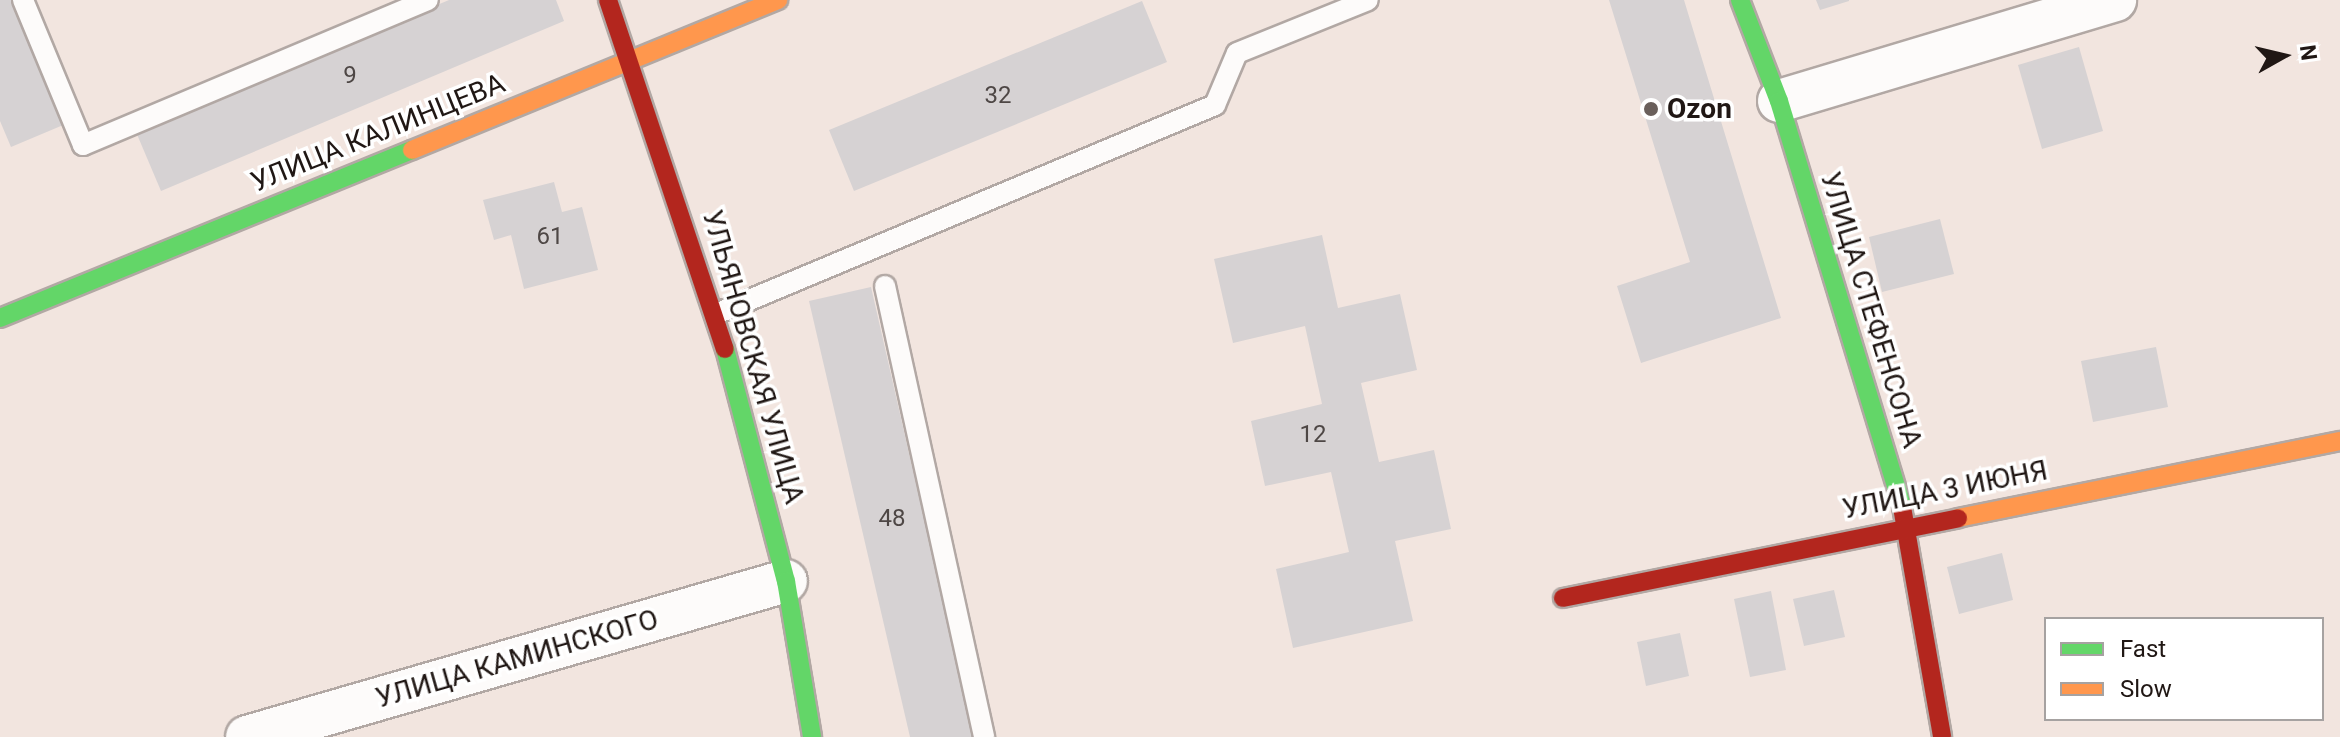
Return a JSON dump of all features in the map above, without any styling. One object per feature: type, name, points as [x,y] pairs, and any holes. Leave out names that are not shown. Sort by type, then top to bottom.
[{"type":"street","name":"УЛЬЯНОВСКАЯ УЛИЦА","points":[[608,0],[632,59],[716,314],[786,581],[812,737]]},
{"type":"street","name":"УЛИЦА КАЛИНЦЕВА","points":[[0,318],[778,0]]},
{"type":"street","name":"УЛИЦА СТЕФЕНСОНА","points":[[1740,0],[1779,101],[1907,525],[1942,737]]},
{"type":"street","points":[[1779,101],[2115,0]]},
{"type":"street","name":"УЛИЦА 3 ИЮНЯ","points":[[1563,598],[1907,525],[2340,441]]},
{"type":"street","name":"УЛИЦА КАМИНСКОГО","points":[[247,737],[786,581]]},
{"type":"lane","points":[[23,0],[83,145],[428,0]]},
{"type":"lane","points":[[716,314],[1215,105],[1237,53],[1368,0]]},
{"type":"lane","points":[[885,286],[984,737]]},
{"type":"building","points":[[0,0],[17,0],[68,123],[11,147],[0,121]]},
{"type":"building","points":[[449,0],[556,0],[564,21],[161,191],[136,132]]},
{"type":"building","points":[[1609,0],[1684,0],[1781,318],[1641,363],[1617,286],[1690,262]]},
{"type":"building","points":[[1816,0],[1849,0],[1849,1],[1820,10]]},
{"type":"building","points":[[1142,1],[1167,62],[854,191],[829,130]]},
{"type":"building","points":[[2079,47],[2103,131],[2042,149],[2018,65]]},
{"type":"building","points":[[554,182],[562,212],[582,207],[598,270],[524,289],[511,235],[494,240],[483,200]]},
{"type":"building","points":[[1940,219],[1954,274],[1882,292],[1869,237]]},
{"type":"building","points":[[1322,235],[1338,308],[1400,294],[1417,370],[1361,383],[1379,462],[1434,450],[1451,529],[1395,541],[1413,621],[1293,648],[1276,569],[1349,552],[1331,472],[1265,486],[1251,421],[1322,404],[1305,326],[1233,343],[1214,259]]},
{"type":"building","points":[[871,287],[974,737],[910,737],[809,301]]},
{"type":"building","points":[[2156,347],[2168,407],[2093,422],[2081,361]]},
{"type":"building","points":[[2002,553],[2013,600],[1959,614],[1947,567]]},
{"type":"building","points":[[1834,590],[1845,637],[1804,646],[1793,599]]},
{"type":"building","points":[[1771,591],[1786,670],[1750,677],[1734,599]]},
{"type":"building","points":[[1680,633],[1689,676],[1646,686],[1637,642]]},
{"type":"traffic: fast","points":[[1740,0],[1779,101],[1902,507]]},
{"type":"traffic: fast","points":[[0,318],[412,150]]},
{"type":"traffic: fast","points":[[725,349],[786,581],[812,737]]},
{"type":"traffic: slow","points":[[412,150],[778,0]]},
{"type":"traffic: slow","points":[[1958,518],[2340,441]]},
{"type":"traffic: jam","points":[[608,0],[725,349]]},
{"type":"traffic: jam","points":[[1902,507],[1942,737]]},
{"type":"traffic: jam","points":[[1563,598],[1958,518]]},
{"type":"place","name":"Ozon","points":[[1651,109]]}]
